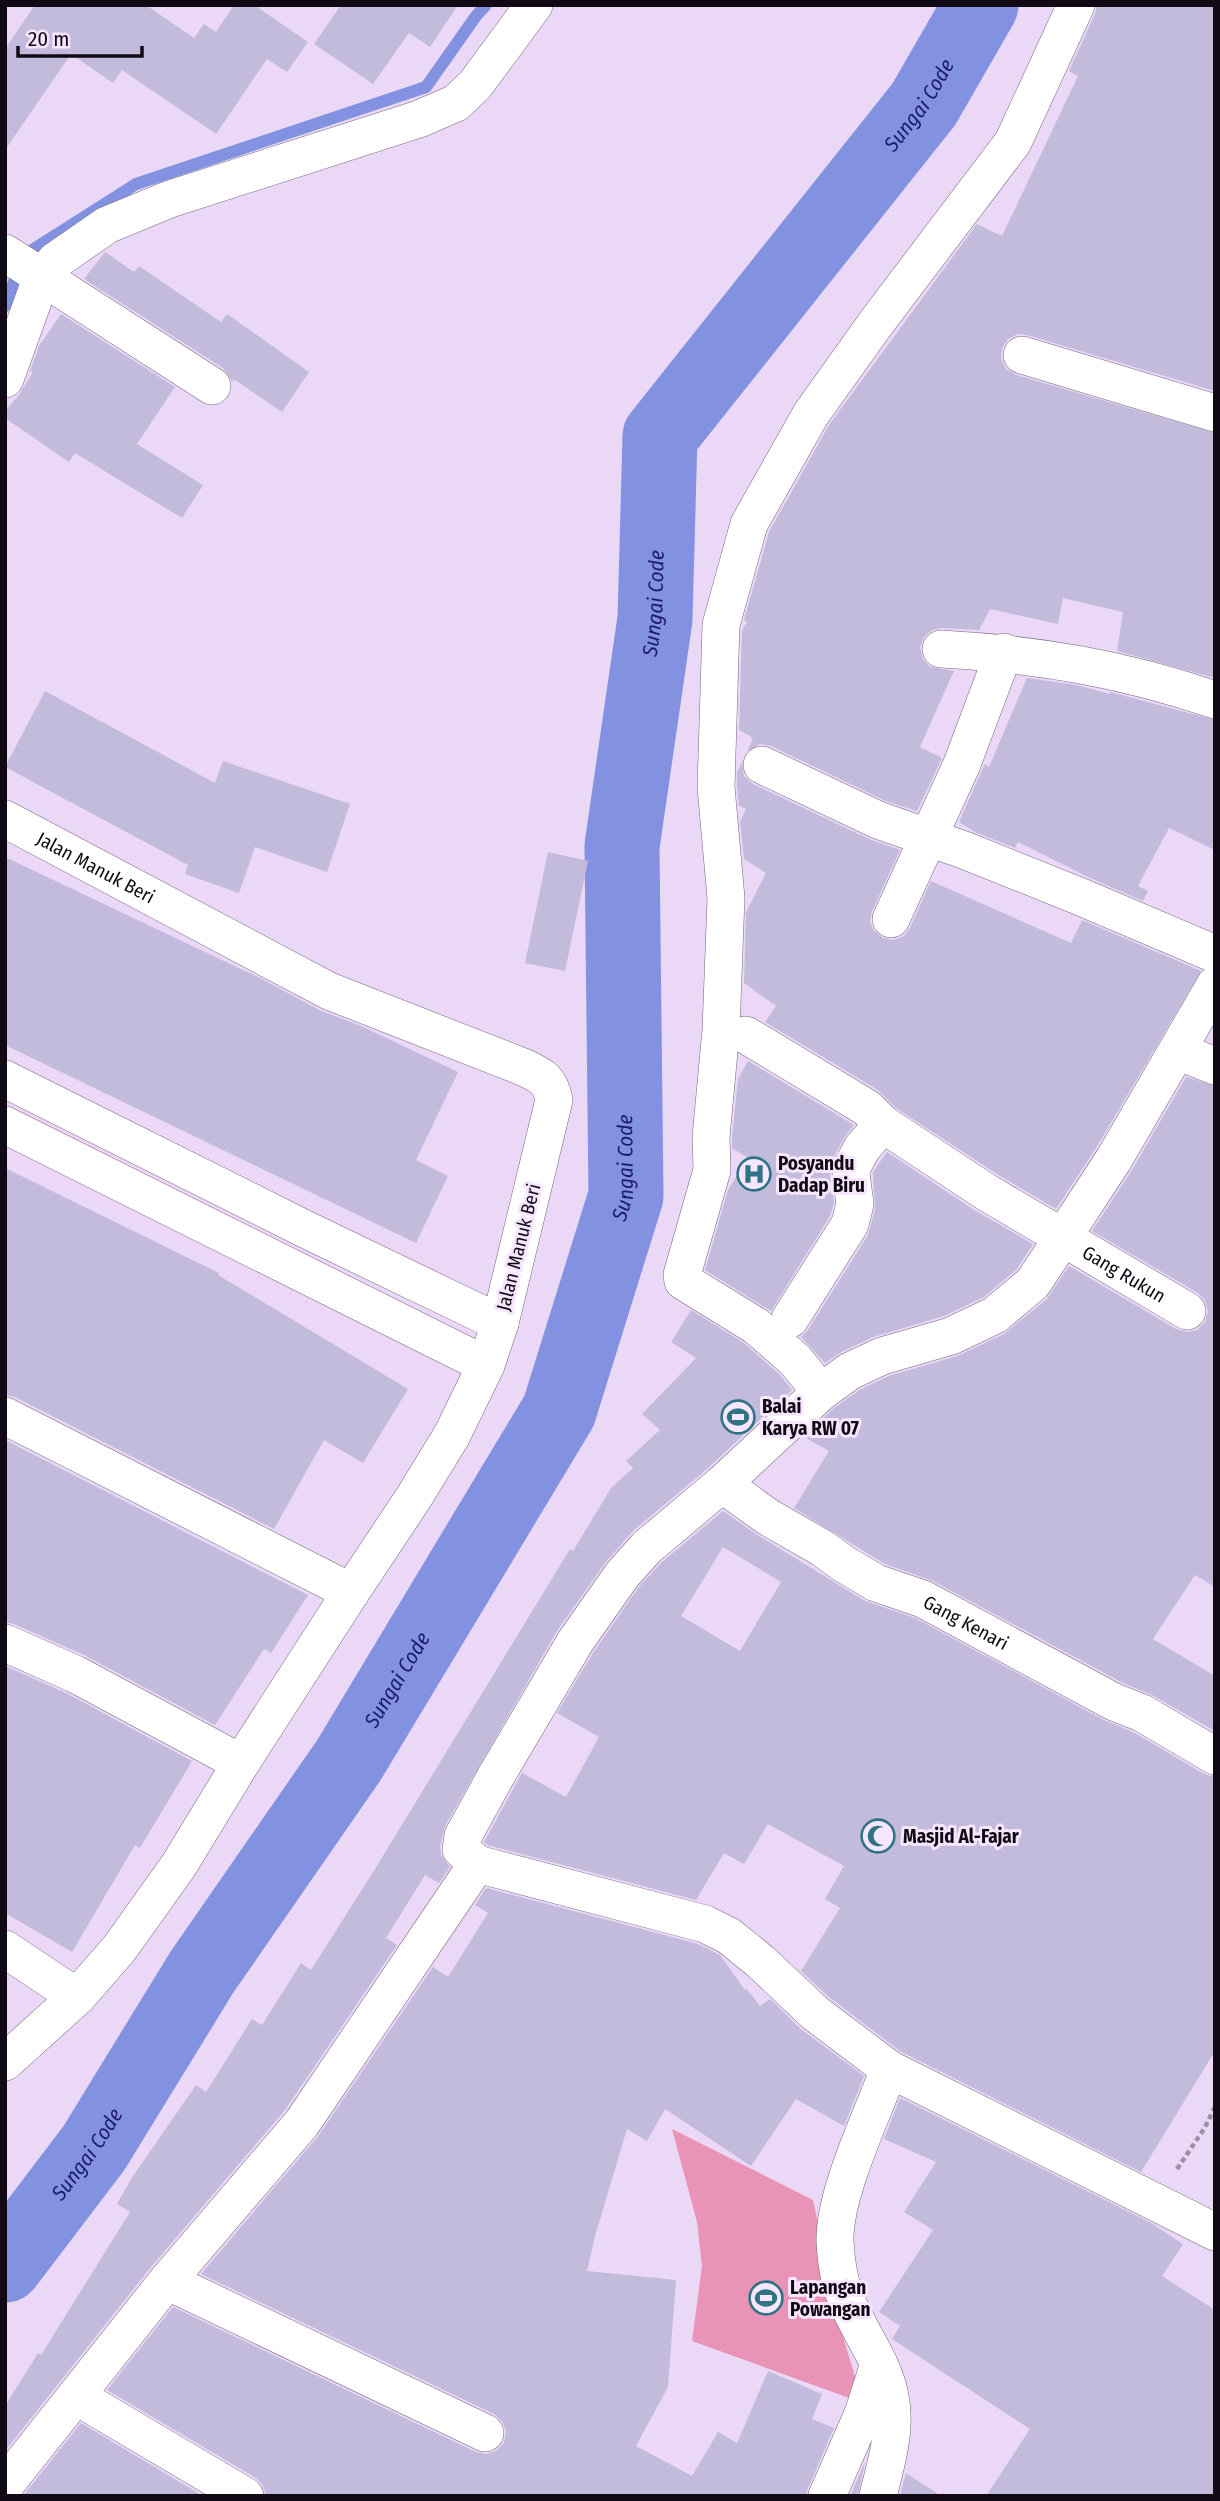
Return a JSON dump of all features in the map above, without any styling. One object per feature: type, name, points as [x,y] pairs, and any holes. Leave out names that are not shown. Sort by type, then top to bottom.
[{"type":"street","points":[[5,379],[42,276],[55,261],[107,226],[170,199],[419,119],[456,103],[475,85],[534,5]]},
{"type":"street","points":[[821,1392],[795,1360],[756,1326],[683,1281],[682,1275],[712,1170],[711,1137],[721,1030],[726,898],[716,787],[721,625],[749,524],[811,414],[1013,142],[1076,5]]},
{"type":"street","points":[[5,253],[212,386]]},
{"type":"street","points":[[1022,355],[1215,413]]},
{"type":"street","points":[[942,649],[1004,652],[1064,660],[1172,685],[1215,700]]},
{"type":"street","points":[[891,919],[962,764],[1004,652]]},
{"type":"street","points":[[762,765],[878,820],[1070,892],[1215,954]]},
{"type":"street","name":"Jalan Manuk Beri","points":[[5,819],[329,991],[523,1066],[542,1076],[552,1087],[554,1100],[500,1323],[486,1365],[439,1456],[240,1763],[171,1876],[119,1949],[76,1997],[5,2062]]},
{"type":"street","points":[[1215,985],[1114,1158],[1033,1283],[995,1315],[951,1336],[882,1356],[850,1371],[821,1392],[722,1484],[647,1547],[622,1574],[575,1642],[496,1776],[463,1836],[461,1849],[477,1864],[705,1924],[729,1936],[815,2013],[889,2069],[1215,2232]]},
{"type":"street","name":"Gang Rukun","points":[[746,1035],[867,1108],[883,1124],[986,1192],[1187,1311]]},
{"type":"street","points":[[1177,1051],[1215,1066]]},
{"type":"street","points":[[5,1079],[500,1323]]},
{"type":"street","points":[[790,1319],[850,1224],[855,1204],[851,1174],[853,1165],[862,1148],[883,1124]]},
{"type":"street","points":[[5,1125],[486,1365]]},
{"type":"street","points":[[81,1164],[101,1127]]},
{"type":"street","points":[[290,1267],[307,1230]]},
{"type":"street","points":[[5,1416],[351,1592]]},
{"type":"street","name":"Gang Kenari","points":[[722,1484],[768,1517],[876,1583],[923,1599],[1114,1702],[1142,1713],[1215,1756]]},
{"type":"street","points":[[5,1643],[75,1674],[240,1763]]},
{"type":"street","points":[[5,2485],[167,2281],[302,2123],[477,1864]]},
{"type":"street","points":[[5,1949],[76,1997]]},
{"type":"street","points":[[878,2496],[892,2437],[890,2394],[879,2364],[846,2300],[838,2273],[835,2239],[842,2194],[889,2069]]},
{"type":"street","points":[[167,2281],[485,2433]]},
{"type":"street","points":[[827,2496],[863,2414],[879,2364]]},
{"type":"street","points":[[76,2396],[245,2496]]},
{"type":"path","points":[[1155,2202],[1204,2129],[1215,2106]]},
{"type":"shaded area","name":"Lapangan Powangan","points":[[672,2129],[813,2200],[841,2330],[863,2403],[692,2341],[702,2266],[697,2222]]},
{"type":"building","points":[[35,5],[146,5],[194,38],[204,24],[216,32],[234,5],[254,5],[308,42],[287,72],[267,59],[216,134],[122,70],[113,83],[71,54],[5,150],[5,49]]},
{"type":"building","points":[[341,5],[458,5],[430,47],[409,33],[373,84],[314,44]]},
{"type":"building","points":[[1097,5],[1215,5],[1215,391],[1027,335],[1018,334],[1008,339],[1002,348],[1001,359],[1006,369],[1016,375],[1215,433],[1215,678],[1117,651],[1123,612],[1063,598],[1058,624],[990,609],[979,630],[932,630],[924,637],[920,647],[923,659],[930,667],[954,671],[920,747],[942,758],[917,811],[886,801],[771,746],[760,744],[747,752],[753,738],[739,730],[742,631],[747,622],[744,620],[769,532],[829,425],[977,224],[1002,236],[1078,76],[1069,71]]},
{"type":"building","points":[[105,252],[134,272],[139,266],[221,322],[227,314],[309,372],[282,412],[235,380],[232,381],[223,368],[84,279]]},
{"type":"building","points":[[61,314],[175,387],[137,444],[203,485],[182,518],[75,453],[69,462],[5,418],[5,411],[33,372],[30,371],[39,346]]},
{"type":"building","points":[[1027,678],[1110,692],[1215,720],[1215,850],[1169,828],[1138,886],[1148,891],[1143,901],[1018,842],[1015,848],[975,832],[959,822],[985,764],[989,767]]},
{"type":"building","points":[[45,691],[215,783],[223,761],[350,804],[327,872],[255,847],[239,893],[185,874],[188,865],[5,767]]},
{"type":"building","points":[[742,762],[744,776],[753,784],[869,839],[900,850],[872,911],[870,922],[874,931],[883,938],[894,940],[904,936],[931,881],[1071,943],[1082,920],[1201,971],[1096,1148],[1056,1209],[896,1108],[878,1090],[765,1022],[776,1006],[744,983],[746,912],[766,873],[744,859],[740,822],[746,809],[739,806],[737,786],[737,772]]},
{"type":"building","points":[[548,852],[588,861],[565,971],[525,963]]},
{"type":"building","points":[[5,857],[264,980],[319,1010],[361,1026],[458,1072],[416,1160],[448,1176],[416,1243],[5,1045]]},
{"type":"building","points":[[748,1061],[854,1125],[832,1160],[830,1176],[834,1203],[830,1216],[771,1311],[705,1270],[728,1190],[748,1158],[732,1148],[732,1138],[738,1079]]},
{"type":"building","points":[[1186,1077],[1215,1086],[1215,1587],[1195,1575],[1153,1639],[1215,1676],[1215,1731],[1152,1695],[1123,1683],[933,1581],[885,1564],[794,1508],[829,1451],[804,1437],[834,1408],[861,1389],[889,1376],[957,1356],[1004,1334],[1047,1299],[1069,1266],[1176,1329],[1187,1332],[1197,1330],[1205,1322],[1208,1311],[1205,1300],[1198,1293],[1092,1231],[1132,1170]]},
{"type":"building","points":[[887,1152],[974,1210],[1033,1244],[1017,1269],[984,1297],[944,1316],[873,1337],[825,1363],[801,1337],[868,1235],[875,1209],[873,1172]]},
{"type":"building","points":[[5,1168],[219,1273],[218,1275],[408,1389],[363,1463],[324,1440],[274,1529],[15,1397],[5,1395]]},
{"type":"building","points":[[691,1310],[744,1343],[780,1375],[792,1390],[708,1468],[633,1531],[605,1563],[557,1631],[445,1826],[440,1846],[441,1855],[450,1867],[439,1883],[425,1875],[386,1938],[397,1945],[285,2110],[151,2267],[5,2451],[5,2406],[38,2353],[41,2355],[130,2212],[117,2204],[133,2176],[196,2085],[206,2092],[252,2019],[262,2025],[301,1963],[311,1970],[570,1549],[573,1551],[611,1488],[633,1468],[626,1461],[660,1430],[642,1414],[696,1358],[671,1342]]},
{"type":"building","points":[[5,1440],[308,1595],[271,1653],[264,1649],[215,1725],[84,1655],[5,1622]]},
{"type":"building","points":[[723,1511],[865,1601],[915,1618],[1104,1720],[1133,1732],[1204,1774],[1215,1777],[1215,2051],[1141,2172],[900,2051],[829,1997],[801,1971],[840,1908],[825,1899],[844,1866],[768,1824],[744,1864],[724,1853],[696,1900],[487,1845],[484,1842],[522,1773],[566,1797],[599,1737],[557,1713],[593,1653],[638,1588],[662,1562]],"holes":[[[723,1547],[781,1582],[740,1651],[681,1616]]]},
{"type":"building","points":[[5,1666],[66,1693],[192,1761],[140,1848],[135,1845],[72,1952],[5,1913]]},
{"type":"building","points":[[486,1888],[698,1944],[720,1955],[760,2006],[770,1999],[802,2030],[864,2076],[844,2126],[796,2099],[751,2166],[665,2109],[647,2141],[627,2129],[587,2271],[676,2280],[668,2387],[636,2446],[692,2476],[718,2432],[737,2443],[768,2371],[822,2394],[812,2419],[834,2428],[806,2496],[266,2496],[263,2485],[256,2478],[107,2390],[173,2307],[476,2452],[487,2454],[496,2451],[504,2443],[506,2431],[502,2421],[494,2414],[201,2274],[319,2135],[433,1967],[448,1977],[488,1913],[475,1905]]},
{"type":"building","points":[[900,2098],[1151,2223],[1183,2244],[1162,2276],[1215,2310],[1215,2496],[986,2496],[1030,2429],[892,2339],[900,2326],[879,2312],[933,2230],[904,2212],[936,2162],[884,2139]]},
{"type":"building","points":[[81,2423],[203,2496],[23,2496]]},
{"type":"building","points":[[865,2462],[858,2496],[850,2496]]},
{"type":"building","points":[[906,2473],[941,2496],[900,2496]]},
{"type":"waterway","points":[[29,252],[136,184],[426,87],[486,5]]},
{"type":"waterway","name":"Sungai Code","points":[[5,2265],[94,2148],[202,1972],[349,1760],[559,1411],[626,1196],[622,846],[655,619],[660,436],[924,104],[981,5]]},
{"type":"waterway","points":[[5,306],[17,274]]},
{"type":"place","name":"Posyandu Dadap Biru","points":[[754,1174]]},
{"type":"place","name":"Balai Karya RW 07","points":[[738,1417]]},
{"type":"place","name":"Masjid Al-Fajar","points":[[878,1836]]},
{"type":"place","name":"Lapangan Powangan","points":[[766,2298]]}]
